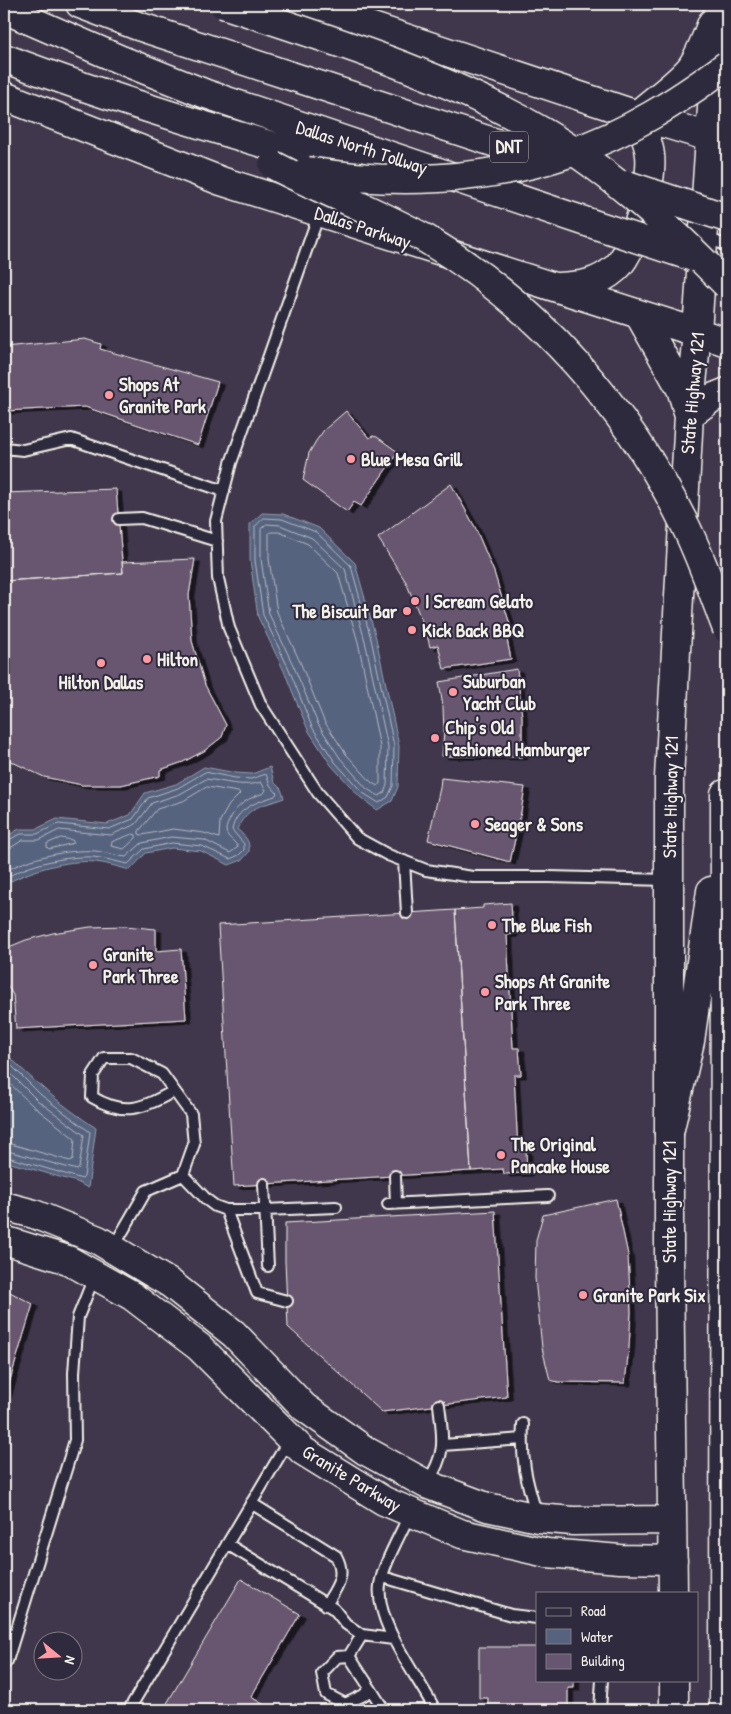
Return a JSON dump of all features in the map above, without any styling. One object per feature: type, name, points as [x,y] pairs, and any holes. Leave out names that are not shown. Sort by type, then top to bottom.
[{"type":"main road","name":"DNT","points":[[80,4],[138,26],[727,218]]},
{"type":"main road","points":[[223,4],[355,48],[426,76],[483,100],[546,133],[577,153],[621,188],[688,246],[727,285]]},
{"type":"main road","points":[[306,4],[637,115],[719,139]]},
{"type":"main road","points":[[637,115],[659,98],[690,69],[701,51],[719,4]]},
{"type":"main road","name":"State Highway 121","points":[[673,1592],[669,1133],[669,778],[689,414],[697,332],[715,241],[722,60],[719,4]]},
{"type":"main road","name":"Dallas North Tollway","points":[[4,9],[121,60],[206,94],[727,269]]},
{"type":"main road","points":[[4,58],[50,76],[172,116],[334,164],[446,193],[590,223]]},
{"type":"main road","points":[[722,60],[727,90]]},
{"type":"main road","points":[[4,72],[145,127],[273,165],[338,176],[403,179],[466,176],[520,167],[569,154],[641,122],[672,104],[722,60]]},
{"type":"main road","name":"Dallas Parkway","points":[[4,96],[221,181],[640,316],[727,342]]},
{"type":"main road","points":[[552,287],[584,286],[596,281],[617,267],[624,255],[642,216],[651,168],[650,152],[637,115]]},
{"type":"main road","points":[[273,165],[390,219],[428,240],[465,264],[503,294],[557,342],[584,372],[626,427],[663,484],[686,527],[703,565],[727,629]]},
{"type":"main road","points":[[640,316],[682,389],[689,414],[712,398],[727,392]]},
{"type":"main road","points":[[669,1133],[690,1041],[726,788]]},
{"type":"main road","points":[[724,1710],[726,788]]},
{"type":"main road","name":"Granite Parkway","points":[[4,1206],[34,1214],[98,1240],[171,1284],[234,1334],[304,1407],[366,1452],[426,1484],[487,1507],[538,1518],[573,1521],[672,1520]]},
{"type":"main road","name":"Granite Parkway","points":[[4,1240],[68,1260],[132,1296],[199,1346],[303,1451],[384,1501],[462,1534],[547,1553],[673,1560]]},
{"type":"main road","points":[[94,1275],[112,1248]]},
{"type":"main road","points":[[410,1512],[426,1484]]},
{"type":"main road","points":[[674,1682],[674,1710]]},
{"type":"lane","points":[[319,213],[231,463],[216,521],[218,578],[229,628],[261,705],[318,793],[357,838],[404,861],[426,870],[473,877],[668,880]]},
{"type":"lane","points":[[4,448],[24,450],[71,439],[224,491]]},
{"type":"lane","points":[[119,518],[142,518],[217,541]]},
{"type":"lane","points":[[404,861],[407,913]]},
{"type":"lane","points":[[112,1248],[146,1191],[183,1174],[194,1144],[191,1114],[162,1074],[131,1058],[104,1058],[93,1075],[92,1097],[108,1106],[128,1109],[151,1103],[174,1091]]},
{"type":"lane","points":[[183,1174],[207,1200],[215,1206],[226,1210],[336,1207]]},
{"type":"lane","points":[[395,1176],[392,1204],[548,1196]]},
{"type":"lane","points":[[264,1184],[268,1266]]},
{"type":"lane","points":[[226,1210],[257,1293],[287,1301]]},
{"type":"lane","points":[[4,1664],[7,1661],[75,1440],[74,1373],[78,1316],[94,1275]]},
{"type":"lane","points":[[426,1484],[438,1467],[443,1445],[440,1405]]},
{"type":"lane","points":[[523,1424],[522,1439],[525,1476],[538,1518]]},
{"type":"lane","points":[[131,1710],[131,1706],[290,1438]]},
{"type":"lane","points":[[443,1445],[522,1439]]},
{"type":"lane","points":[[251,1503],[336,1556],[341,1565],[340,1582],[326,1605]]},
{"type":"lane","points":[[410,1512],[380,1584],[380,1601],[393,1638],[435,1710]]},
{"type":"lane","points":[[227,1544],[334,1610],[346,1624],[362,1635],[393,1638]]},
{"type":"lane","points":[[383,1577],[511,1615],[536,1618]]},
{"type":"lane","points":[[349,1656],[362,1635]]},
{"type":"lane","points":[[349,1656],[384,1710]]},
{"type":"lane","points":[[349,1656],[336,1657],[322,1673],[326,1694],[345,1704],[364,1695],[370,1688]]},
{"type":"lane","points":[[600,1710],[602,1682]]},
{"type":"water","points":[[262,513],[283,514],[319,528],[355,563],[376,638],[399,746],[398,787],[392,801],[377,810],[360,797],[331,765],[308,730],[284,671],[258,617],[250,560],[250,524]]},
{"type":"water","points":[[204,767],[252,774],[270,767],[274,782],[281,789],[284,798],[262,805],[252,811],[237,829],[245,837],[249,845],[249,852],[242,860],[229,865],[201,851],[172,848],[146,853],[130,870],[108,864],[73,862],[48,867],[24,875],[4,885],[4,838],[19,829],[36,829],[57,819],[107,824],[130,815],[145,793],[176,784]]},
{"type":"water","points":[[4,1051],[48,1092],[96,1128],[88,1188],[77,1182],[4,1161]]},
{"type":"building","name":"Shops At Granite Park","points":[[85,339],[101,344],[100,349],[218,382],[198,445],[85,407],[4,411],[4,347]]},
{"type":"building","name":"Blue Mesa Grill","points":[[346,411],[369,438],[377,437],[398,452],[361,506],[354,502],[347,512],[303,480],[309,453],[316,441],[324,430]]},
{"type":"building","points":[[451,484],[475,527],[494,572],[511,628],[505,630],[511,659],[444,669],[438,645],[430,647],[426,631],[406,582],[378,538]]},
{"type":"building","points":[[116,489],[123,573],[4,581],[4,493]]},
{"type":"building","name":"Hilton Dallas","points":[[195,559],[189,595],[192,641],[205,685],[226,725],[222,737],[204,751],[183,762],[160,770],[160,776],[121,785],[82,785],[44,777],[4,758],[4,581],[123,573],[122,562]]},
{"type":"building","points":[[517,669],[522,717],[522,757],[442,756],[444,732],[443,707],[439,682]]},
{"type":"building","name":"Seager & Sons","points":[[441,778],[525,787],[510,862],[428,840]]},
{"type":"building","name":"Shops At Granite Park Three","points":[[511,903],[513,934],[507,935],[513,1048],[519,1048],[521,1075],[514,1075],[518,1150],[526,1150],[527,1173],[504,1174],[503,1169],[471,1171],[455,910]]},
{"type":"building","points":[[455,910],[471,1171],[234,1186],[218,925]]},
{"type":"building","name":"Granite Park Three","points":[[125,926],[156,929],[156,951],[181,949],[186,1019],[16,1029],[13,995],[4,980],[4,949],[26,940],[53,933],[90,927]]},
{"type":"building","name":"Granite Park Six","points":[[616,1199],[628,1255],[631,1312],[625,1383],[558,1382],[550,1380],[542,1348],[535,1278],[536,1240],[543,1215]]},
{"type":"building","points":[[495,1211],[507,1397],[382,1412],[288,1327],[285,1223]]},
{"type":"building","points":[[4,1289],[33,1304],[4,1400]]},
{"type":"building","points":[[241,1579],[300,1614],[251,1697],[273,1710],[163,1710]]},
{"type":"building","points":[[479,1647],[536,1647],[536,1682],[574,1682],[574,1688],[568,1688],[568,1710],[488,1710],[488,1698],[479,1698]]},
{"type":"place","name":"Shops At Granite Park","points":[[109,395]]},
{"type":"place","name":"Blue Mesa Grill","points":[[351,459]]},
{"type":"place","name":"I Scream Gelato","points":[[415,601]]},
{"type":"place","name":"The Biscuit Bar","points":[[407,611]]},
{"type":"place","name":"Kick Back BBQ","points":[[412,630]]},
{"type":"place","name":"Hilton","points":[[147,659]]},
{"type":"place","name":"Hilton Dallas","points":[[101,663]]},
{"type":"place","name":"Suburban Yacht Club","points":[[453,692]]},
{"type":"place","name":"Chip's Old Fashioned Hamburger","points":[[435,738]]},
{"type":"place","name":"Seager & Sons","points":[[475,824]]},
{"type":"place","name":"The Blue Fish","points":[[492,925]]},
{"type":"place","name":"Granite Park Three","points":[[93,965]]},
{"type":"place","name":"Shops At Granite Park Three","points":[[485,992]]},
{"type":"place","name":"The Original Pancake House","points":[[501,1155]]},
{"type":"place","name":"Granite Park Six","points":[[583,1295]]}]
